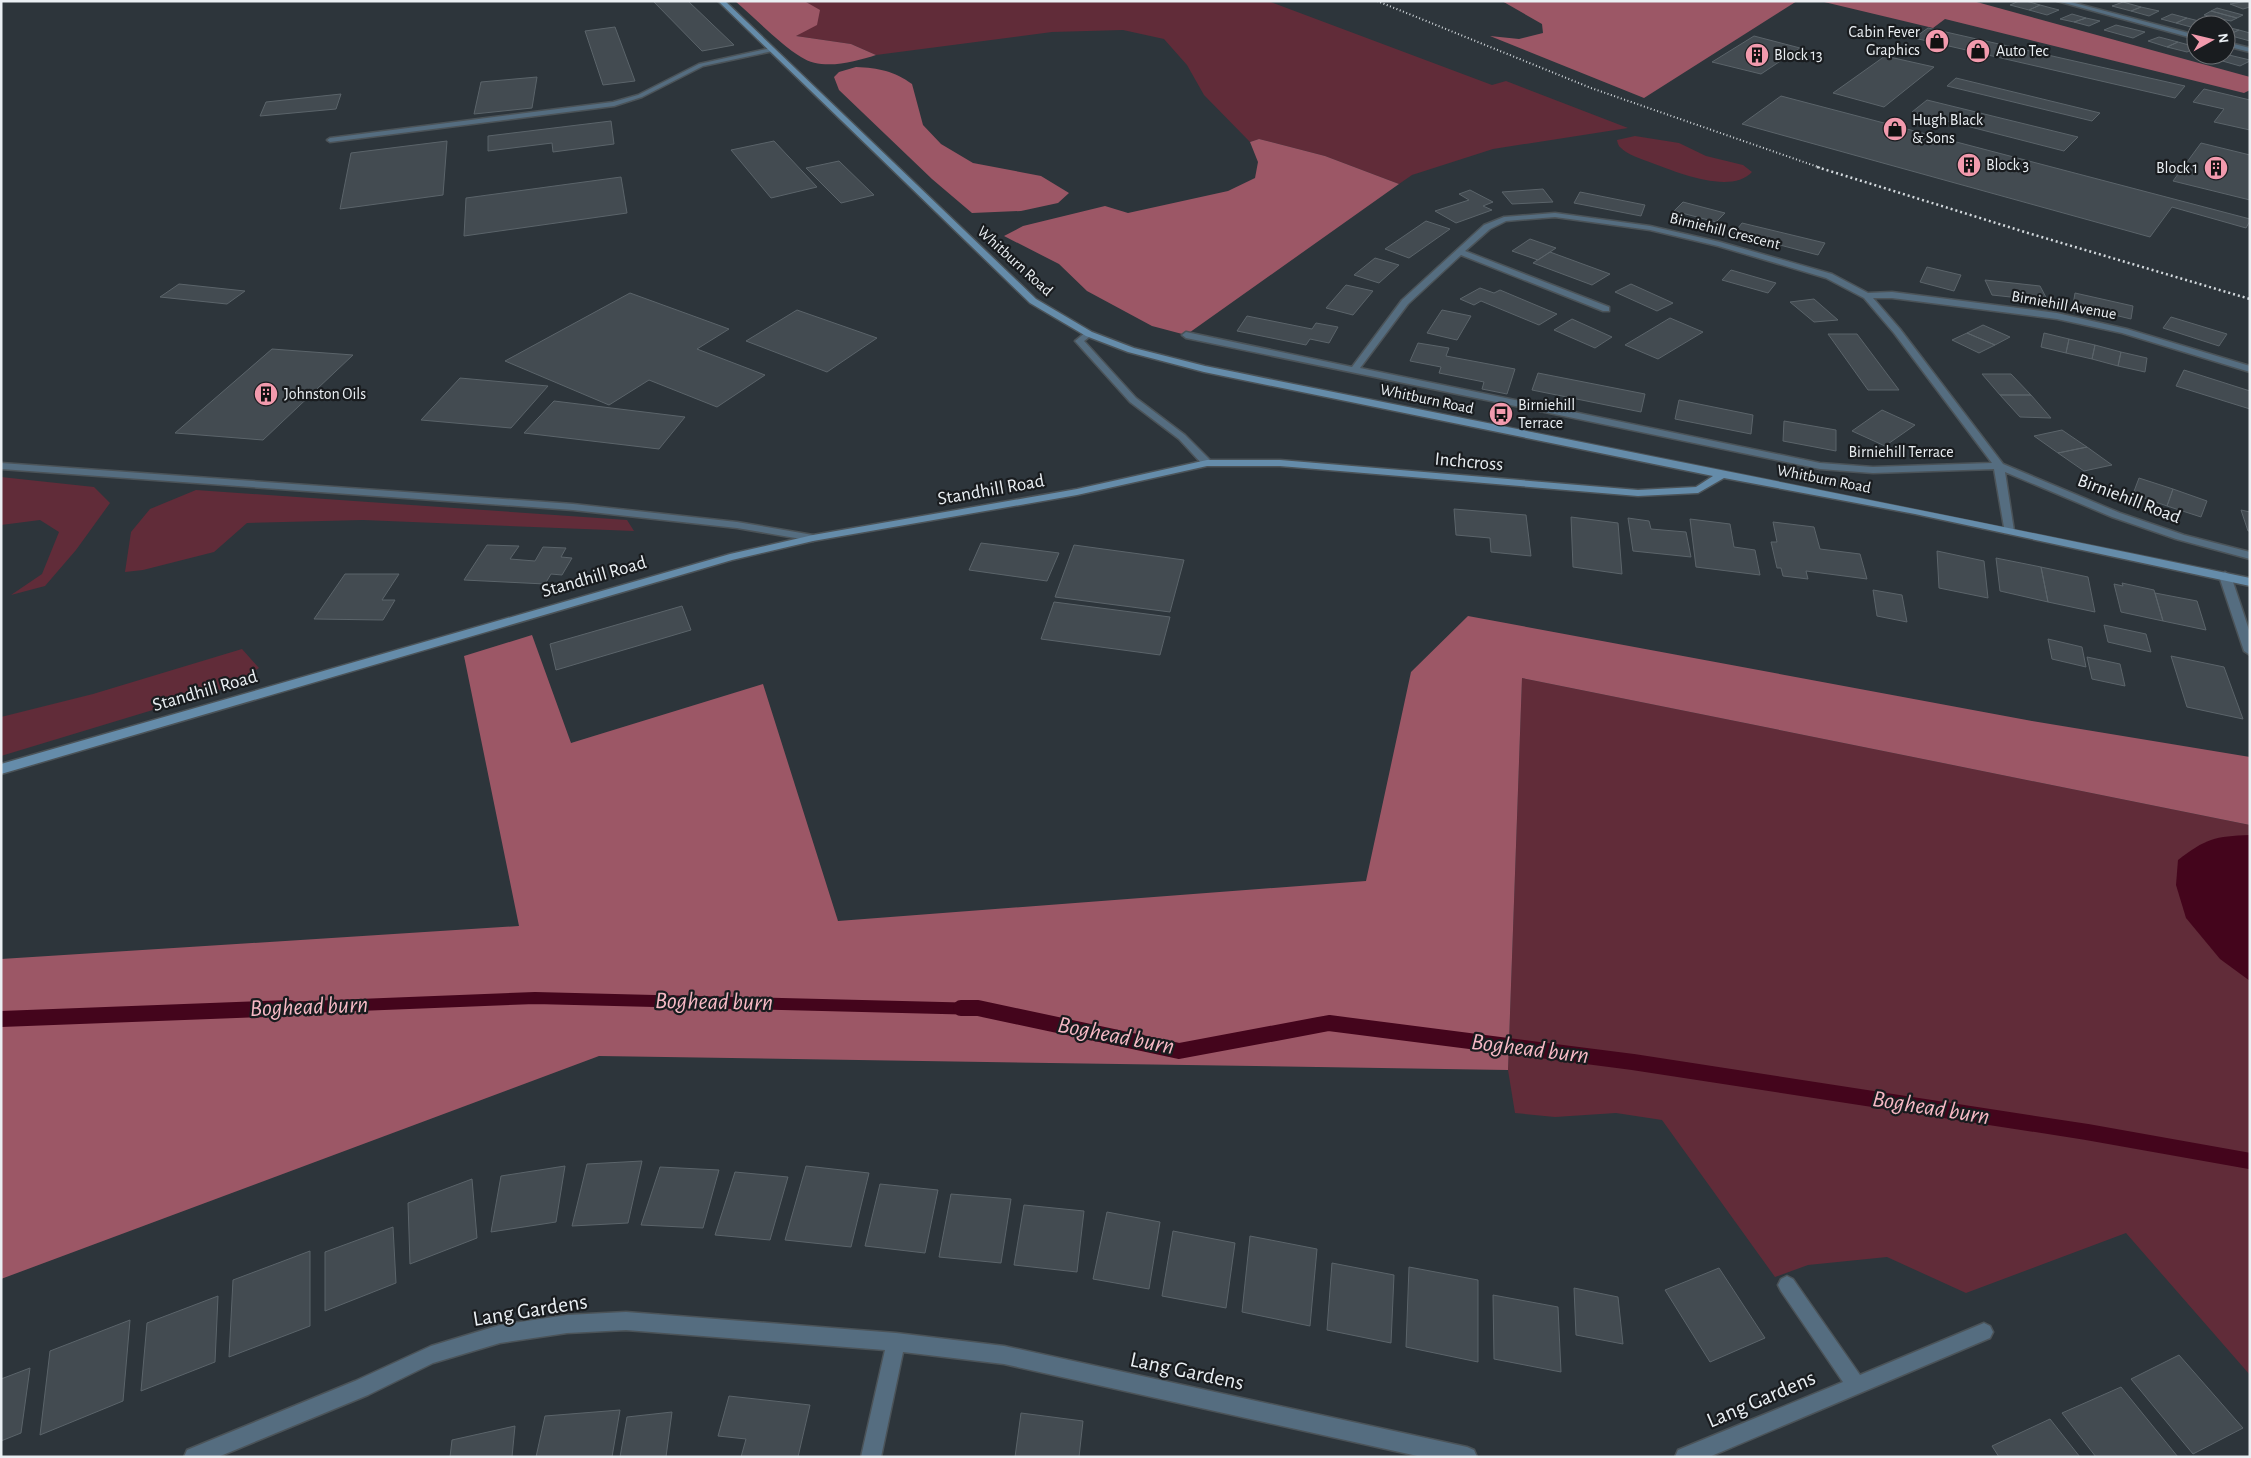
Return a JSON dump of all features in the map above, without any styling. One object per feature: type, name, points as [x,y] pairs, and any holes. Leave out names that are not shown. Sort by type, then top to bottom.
[{"type":"main road","name":"Whitburn Road","points":[[721,1],[1033,301],[1089,334],[1131,350],[1204,369],[1722,475],[2010,531],[2250,582]]},
{"type":"main road","name":"Inchcross","points":[[1207,463],[1280,463],[1638,493],[1698,490],[1722,475]]},
{"type":"main road","name":"Standhill Road","points":[[1,769],[597,594],[730,557],[813,538],[1067,494],[1207,463]]},
{"type":"street","points":[[2060,1],[2186,34]]},
{"type":"street","points":[[2236,46],[2250,50]]},
{"type":"street","points":[[330,140],[614,104],[640,96],[700,65],[771,50]]},
{"type":"street","name":"Birniehill Crescent","points":[[1353,371],[1405,302],[1487,227],[1504,219],[1537,215],[1572,216],[1650,228],[1720,244],[1830,276],[1867,296],[1898,331],[1999,466],[2010,531]]},
{"type":"street","points":[[1461,252],[1606,309]]},
{"type":"street","name":"Birniehill Avenue","points":[[1867,296],[1892,295],[2057,316],[2124,331],[2250,369]]},
{"type":"street","points":[[1089,334],[1078,340],[1134,400],[1182,436],[1207,463]]},
{"type":"street","name":"Birniehill Terrace","points":[[1186,335],[1820,466],[1873,470],[1999,466]]},
{"type":"street","points":[[1,466],[573,507],[738,525],[813,538]]},
{"type":"street","name":"Birniehill Road","points":[[1999,466],[2116,515],[2180,537],[2250,556]]},
{"type":"street","points":[[2225,576],[2250,651]]},
{"type":"street","name":"Lang Gardens","points":[[1787,1285],[1856,1386]]},
{"type":"street","name":"Lang Gardens","points":[[194,1457],[361,1388],[431,1355],[500,1334],[567,1324],[626,1321],[896,1342],[1004,1355],[1431,1453],[1467,1457]]},
{"type":"street","name":"Lang Gardens","points":[[1685,1457],[1984,1332]]},
{"type":"street","points":[[871,1457],[896,1342]]},
{"type":"shaded area","points":[[735,1],[806,2],[820,10],[817,25],[796,36],[851,44],[876,55],[838,64],[818,64],[809,61],[785,45]]},
{"type":"shaded area","points":[[763,1],[1268,1],[1492,85],[1506,81],[1628,128],[1493,149],[1412,175],[1399,184],[1325,156],[1259,139],[1250,142],[1204,95],[1187,65],[1164,39],[1123,30],[1052,32],[876,55],[851,44],[796,36],[808,28],[806,2]]},
{"type":"shaded area","points":[[1502,1],[1797,1],[1644,98],[1490,36],[1519,39],[1543,33],[1542,24]]},
{"type":"shaded area","points":[[1820,1],[1973,1],[2186,59],[2186,65],[2206,65],[2250,77],[2250,90],[2244,93],[1945,19],[1933,28]]},
{"type":"shaded area","points":[[856,67],[886,71],[912,84],[923,125],[941,144],[973,163],[1041,176],[1069,193],[1058,203],[1021,211],[972,213],[932,179],[839,90],[834,77],[839,72]]},
{"type":"shaded area","points":[[1635,136],[1679,143],[1706,156],[1743,165],[1752,172],[1743,179],[1731,182],[1703,180],[1689,176],[1635,156],[1619,146],[1617,140]]},
{"type":"shaded area","points":[[1259,139],[1325,156],[1399,184],[1186,335],[1152,326],[1087,291],[1059,264],[1004,236],[1023,226],[1105,206],[1128,213],[1228,191],[1255,178],[1258,162],[1250,142]]},
{"type":"shaded area","points":[[1,477],[94,487],[110,503],[76,550],[45,586],[11,595],[42,574],[59,532],[40,520],[1,525]]},
{"type":"shaded area","points":[[196,490],[627,520],[634,531],[363,520],[247,523],[214,552],[143,570],[125,572],[131,532],[150,509]]},
{"type":"shaded area","points":[[1468,616],[2032,721],[2250,757],[2250,825],[1522,678],[1508,1070],[599,1056],[1,1279],[1,959],[519,926],[464,656],[532,635],[571,743],[763,684],[838,921],[1366,881],[1411,672]]},
{"type":"shaded area","points":[[242,649],[259,668],[232,686],[1,756],[1,717],[93,694]]},
{"type":"shaded area","points":[[1522,678],[2250,825],[2250,1375],[2126,1233],[1966,1293],[1887,1257],[1808,1265],[1775,1277],[1662,1120],[1616,1113],[1555,1117],[1515,1113],[1508,1070]]},
{"type":"shaded area","points":[[2250,835],[2250,981],[2220,959],[2186,918],[2176,885],[2178,860],[2187,853],[2211,840],[2228,836]]},
{"type":"building","points":[[653,1],[688,1],[734,45],[702,51]]},
{"type":"building","points":[[2019,1],[2040,5],[2029,10],[2010,5]]},
{"type":"building","points":[[2123,2],[2141,7],[2131,11],[2112,6]]},
{"type":"building","points":[[2250,2],[2250,7],[2243,9],[2230,4]]},
{"type":"building","points":[[2040,5],[2059,10],[2047,15],[2029,10]]},
{"type":"building","points":[[2141,7],[2159,11],[2149,16],[2131,11]]},
{"type":"building","points":[[2217,8],[2243,15],[2237,18],[2236,15],[2226,15],[2211,11]]},
{"type":"building","points":[[2211,11],[2226,15],[2204,15]]},
{"type":"building","points":[[2072,14],[2086,18],[2074,22],[2060,19]]},
{"type":"building","points":[[2172,14],[2186,18],[2176,23],[2161,19]]},
{"type":"building","points":[[2086,18],[2100,21],[2089,26],[2074,22]]},
{"type":"building","points":[[2186,18],[2186,26],[2176,23]]},
{"type":"building","points":[[2116,25],[2145,32],[2133,38],[2104,30]]},
{"type":"building","points":[[615,27],[635,81],[603,85],[585,31]]},
{"type":"building","points":[[1928,28],[2185,86],[2175,98],[1914,38]]},
{"type":"building","points":[[2239,30],[2250,33],[2250,41],[2236,37],[2236,31]]},
{"type":"building","name":"Block 13","points":[[1754,36],[1800,48],[1761,74],[1712,62]]},
{"type":"building","points":[[2159,37],[2178,42],[2167,47],[2148,41]]},
{"type":"building","points":[[2178,42],[2186,44],[2186,52],[2167,47]]},
{"type":"building","points":[[1885,56],[1934,67],[1884,107],[1833,93]]},
{"type":"building","points":[[2236,57],[2250,60],[2250,61],[2240,66],[2236,65]]},
{"type":"building","points":[[537,77],[532,108],[474,114],[481,82]]},
{"type":"building","points":[[1956,78],[2100,113],[2092,121],[1947,86]]},
{"type":"building","points":[[2204,89],[2250,100],[2250,130],[2214,122],[2224,109],[2193,102]]},
{"type":"building","points":[[341,94],[336,109],[260,116],[266,102]]},
{"type":"building","name":"Block 3","points":[[1781,96],[2250,219],[2250,221],[2246,228],[2172,207],[2150,237],[1742,124]]},
{"type":"building","points":[[1927,100],[2078,137],[2064,151],[1912,112]]},
{"type":"building","points":[[611,121],[614,144],[553,152],[552,143],[488,151],[488,136]]},
{"type":"building","points":[[447,141],[443,195],[340,209],[351,153]]},
{"type":"building","points":[[774,141],[817,187],[771,198],[731,150]]},
{"type":"building","name":"Block 1","points":[[2201,143],[2250,155],[2250,200],[2173,181]]},
{"type":"building","points":[[839,161],[874,195],[841,203],[806,168]]},
{"type":"building","points":[[621,177],[627,213],[464,236],[466,198]]},
{"type":"building","points":[[1543,189],[1553,202],[1512,204],[1502,192]]},
{"type":"building","points":[[1470,190],[1493,202],[1483,206],[1492,210],[1456,223],[1435,211],[1469,200],[1459,194]]},
{"type":"building","points":[[1580,192],[1645,205],[1641,216],[1574,203]]},
{"type":"building","points":[[1683,202],[1725,213],[1716,222],[1674,211]]},
{"type":"building","points":[[1426,221],[1450,229],[1409,258],[1385,249]]},
{"type":"building","points":[[1742,223],[1825,243],[1818,255],[1734,233]]},
{"type":"building","points":[[1530,239],[1556,248],[1538,260],[1512,251]]},
{"type":"building","points":[[1550,252],[1610,274],[1592,285],[1533,263]]},
{"type":"building","points":[[1375,258],[1399,265],[1379,283],[1354,275]]},
{"type":"building","points":[[1927,267],[1961,275],[1954,291],[1920,282]]},
{"type":"building","points":[[1731,270],[1776,283],[1768,293],[1722,280]]},
{"type":"building","points":[[1985,280],[2040,286],[2048,301],[1992,295]]},
{"type":"building","points":[[179,284],[245,291],[227,304],[160,297]]},
{"type":"building","points":[[1631,284],[1673,303],[1657,311],[1615,292]]},
{"type":"building","points":[[1346,285],[1373,291],[1353,315],[1326,308]]},
{"type":"building","points":[[1480,288],[1494,293],[1500,290],[1557,314],[1539,325],[1481,301],[1474,305],[1460,299]]},
{"type":"building","points":[[630,293],[729,329],[697,349],[765,375],[717,407],[649,380],[609,405],[505,361]]},
{"type":"building","points":[[2075,293],[2133,306],[2131,319],[2073,305]]},
{"type":"building","points":[[1814,299],[1838,320],[1814,322],[1790,302]]},
{"type":"building","points":[[797,310],[877,338],[827,372],[746,341]]},
{"type":"building","points":[[1442,310],[1471,316],[1457,340],[1427,333]]},
{"type":"building","points":[[1247,316],[1312,329],[1316,323],[1338,327],[1329,343],[1310,339],[1306,345],[1237,331]]},
{"type":"building","points":[[2171,317],[2227,334],[2219,346],[2163,328]]},
{"type":"building","points":[[1670,318],[1703,332],[1658,359],[1625,345]]},
{"type":"building","points":[[1572,319],[1612,337],[1595,348],[1554,330]]},
{"type":"building","points":[[1983,325],[2010,337],[1995,345],[1967,333]]},
{"type":"building","points":[[1967,333],[1995,345],[1979,353],[1952,340]]},
{"type":"building","points":[[2044,333],[2069,339],[2066,353],[2041,347]]},
{"type":"building","points":[[1828,334],[1857,334],[1899,390],[1868,390]]},
{"type":"building","points":[[2069,339],[2095,345],[2092,359],[2066,353]]},
{"type":"building","points":[[1418,343],[1449,348],[1446,356],[1515,369],[1507,394],[1482,389],[1484,382],[1439,373],[1441,367],[1410,361]]},
{"type":"building","points":[[2095,345],[2121,352],[2118,366],[2092,359]]},
{"type":"building","name":"Johnston Oils","points":[[272,349],[353,355],[263,440],[175,433]]},
{"type":"building","points":[[2121,352],[2147,358],[2145,372],[2118,366]]},
{"type":"building","points":[[2184,370],[2250,391],[2250,409],[2176,386]]},
{"type":"building","points":[[1538,373],[1645,394],[1641,412],[1532,390]]},
{"type":"building","points":[[1982,374],[2011,374],[2031,395],[2000,395]]},
{"type":"building","points":[[460,378],[548,386],[511,428],[421,420]]},
{"type":"building","points":[[2000,395],[2031,395],[2051,418],[2020,417]]},
{"type":"building","points":[[1679,400],[1753,415],[1751,434],[1675,419]]},
{"type":"building","points":[[554,401],[685,417],[659,449],[524,433]]},
{"type":"building","points":[[1882,410],[1915,425],[1885,446],[1852,431]]},
{"type":"building","points":[[1784,421],[1836,430],[1836,451],[1783,441]]},
{"type":"building","points":[[2062,430],[2087,447],[2058,453],[2034,436]]},
{"type":"building","points":[[2087,447],[2112,465],[2084,471],[2058,453]]},
{"type":"building","points":[[2139,478],[2173,489],[2167,506],[2133,494]]},
{"type":"building","points":[[2173,489],[2207,501],[2201,517],[2167,506]]},
{"type":"building","points":[[1454,509],[1526,515],[1531,556],[1491,552],[1490,538],[1456,535]]},
{"type":"building","points":[[2241,510],[2250,512],[2250,531],[2248,531]]},
{"type":"building","points":[[1571,517],[1618,523],[1622,574],[1573,567]]},
{"type":"building","points":[[1628,518],[1649,521],[1651,529],[1686,532],[1691,557],[1633,551]]},
{"type":"building","points":[[1690,519],[1730,524],[1734,547],[1755,550],[1760,575],[1696,567]]},
{"type":"building","points":[[1773,522],[1814,527],[1820,549],[1860,554],[1867,579],[1806,571],[1808,579],[1783,576],[1781,568],[1777,568],[1771,542],[1777,542]]},
{"type":"building","points":[[981,543],[1059,553],[1047,581],[969,570]]},
{"type":"building","points":[[487,545],[519,546],[510,559],[535,561],[543,547],[566,548],[561,557],[572,558],[562,575],[551,574],[545,584],[464,580]]},
{"type":"building","points":[[1074,545],[1184,560],[1170,612],[1055,597]]},
{"type":"building","points":[[1937,551],[1984,561],[1988,598],[1939,588]]},
{"type":"building","points":[[1996,558],[2041,567],[2048,602],[2000,591]]},
{"type":"building","points":[[2041,567],[2088,577],[2095,612],[2048,602]]},
{"type":"building","points":[[345,574],[399,574],[382,600],[395,600],[383,620],[314,619]]},
{"type":"building","points":[[2122,583],[2154,590],[2163,621],[2121,612],[2114,584],[2123,586]]},
{"type":"building","points":[[1873,590],[1902,595],[1907,622],[1877,616]]},
{"type":"building","points":[[2155,593],[2197,601],[2206,630],[2163,621]]},
{"type":"building","points":[[1054,602],[1170,617],[1160,655],[1041,639]]},
{"type":"building","points":[[682,606],[691,630],[556,670],[550,644]]},
{"type":"building","points":[[2104,625],[2146,634],[2151,652],[2108,642]]},
{"type":"building","points":[[2048,639],[2082,647],[2086,667],[2052,659]]},
{"type":"building","points":[[2171,656],[2224,667],[2243,719],[2187,707]]},
{"type":"building","points":[[2087,657],[2120,664],[2125,686],[2092,679]]},
{"type":"building","points":[[642,1161],[628,1223],[572,1226],[587,1164]]},
{"type":"building","points":[[565,1166],[556,1222],[491,1232],[501,1176]]},
{"type":"building","points":[[806,1166],[869,1173],[851,1247],[785,1240]]},
{"type":"building","points":[[660,1167],[719,1170],[703,1228],[641,1225]]},
{"type":"building","points":[[735,1172],[788,1177],[770,1240],[715,1235]]},
{"type":"building","points":[[472,1179],[477,1238],[410,1264],[408,1203]]},
{"type":"building","points":[[880,1184],[938,1190],[925,1253],[865,1246]]},
{"type":"building","points":[[951,1194],[1011,1199],[1001,1263],[939,1257]]},
{"type":"building","points":[[1024,1205],[1084,1211],[1077,1272],[1014,1265]]},
{"type":"building","points":[[1107,1212],[1160,1222],[1149,1289],[1093,1279]]},
{"type":"building","points":[[393,1227],[396,1283],[325,1311],[325,1252]]},
{"type":"building","points":[[1173,1231],[1235,1243],[1226,1308],[1162,1296]]},
{"type":"building","points":[[1250,1236],[1317,1249],[1310,1326],[1242,1312]]},
{"type":"building","points":[[310,1251],[310,1326],[229,1357],[233,1280]]},
{"type":"building","points":[[1332,1263],[1394,1275],[1391,1343],[1327,1330]]},
{"type":"building","points":[[1409,1267],[1478,1280],[1478,1362],[1406,1347]]},
{"type":"building","points":[[1719,1268],[1765,1338],[1710,1362],[1665,1290]]},
{"type":"building","points":[[1574,1288],[1618,1297],[1623,1344],[1576,1335]]},
{"type":"building","points":[[1493,1295],[1558,1307],[1561,1372],[1494,1359]]},
{"type":"building","points":[[218,1296],[215,1362],[141,1391],[147,1323]]},
{"type":"building","points":[[130,1320],[123,1401],[40,1435],[50,1351]]},
{"type":"building","points":[[2179,1355],[2243,1428],[2193,1454],[2131,1379]]},
{"type":"building","points":[[30,1368],[21,1433],[1,1441],[1,1379]]},
{"type":"building","points":[[2121,1387],[2178,1457],[2096,1457],[2062,1413]]},
{"type":"building","points":[[729,1396],[810,1405],[798,1457],[741,1457],[746,1439],[718,1436]]},
{"type":"building","points":[[620,1410],[612,1457],[536,1457],[545,1416]]},
{"type":"building","points":[[672,1412],[666,1457],[620,1457],[627,1417]]},
{"type":"building","points":[[1021,1413],[1083,1421],[1079,1457],[1015,1457]]},
{"type":"building","points":[[2050,1419],[2080,1457],[1999,1457],[1992,1446]]},
{"type":"building","points":[[515,1426],[512,1457],[450,1457],[452,1440]]},
{"type":"waterway","name":"Boghead burn","points":[[258,1009],[535,998],[982,1009]]},
{"type":"waterway","name":"Boghead burn","points":[[1,1019],[290,1008]]},
{"type":"waterway","name":"Boghead burn","points":[[961,1008],[978,1008],[1179,1051],[1329,1023],[1633,1062],[2087,1132],[2250,1161]]},
{"type":"railway","points":[[1377,1],[1591,88],[1821,168]]},
{"type":"railway","points":[[1817,167],[2028,233],[2250,299]]},
{"type":"place","name":"Cabin Fever Graphics","points":[[1937,41]]},
{"type":"place","name":"Auto Tec","points":[[1978,51]]},
{"type":"place","name":"Block 13","points":[[1757,55]]},
{"type":"place","name":"Hugh Black & Sons","points":[[1895,129]]},
{"type":"place","name":"Block 3","points":[[1969,165]]},
{"type":"place","name":"Block 1","points":[[2216,168]]},
{"type":"place","name":"Johnston Oils","points":[[266,394]]},
{"type":"place","name":"Birniehill Terrace","points":[[1501,414]]}]
